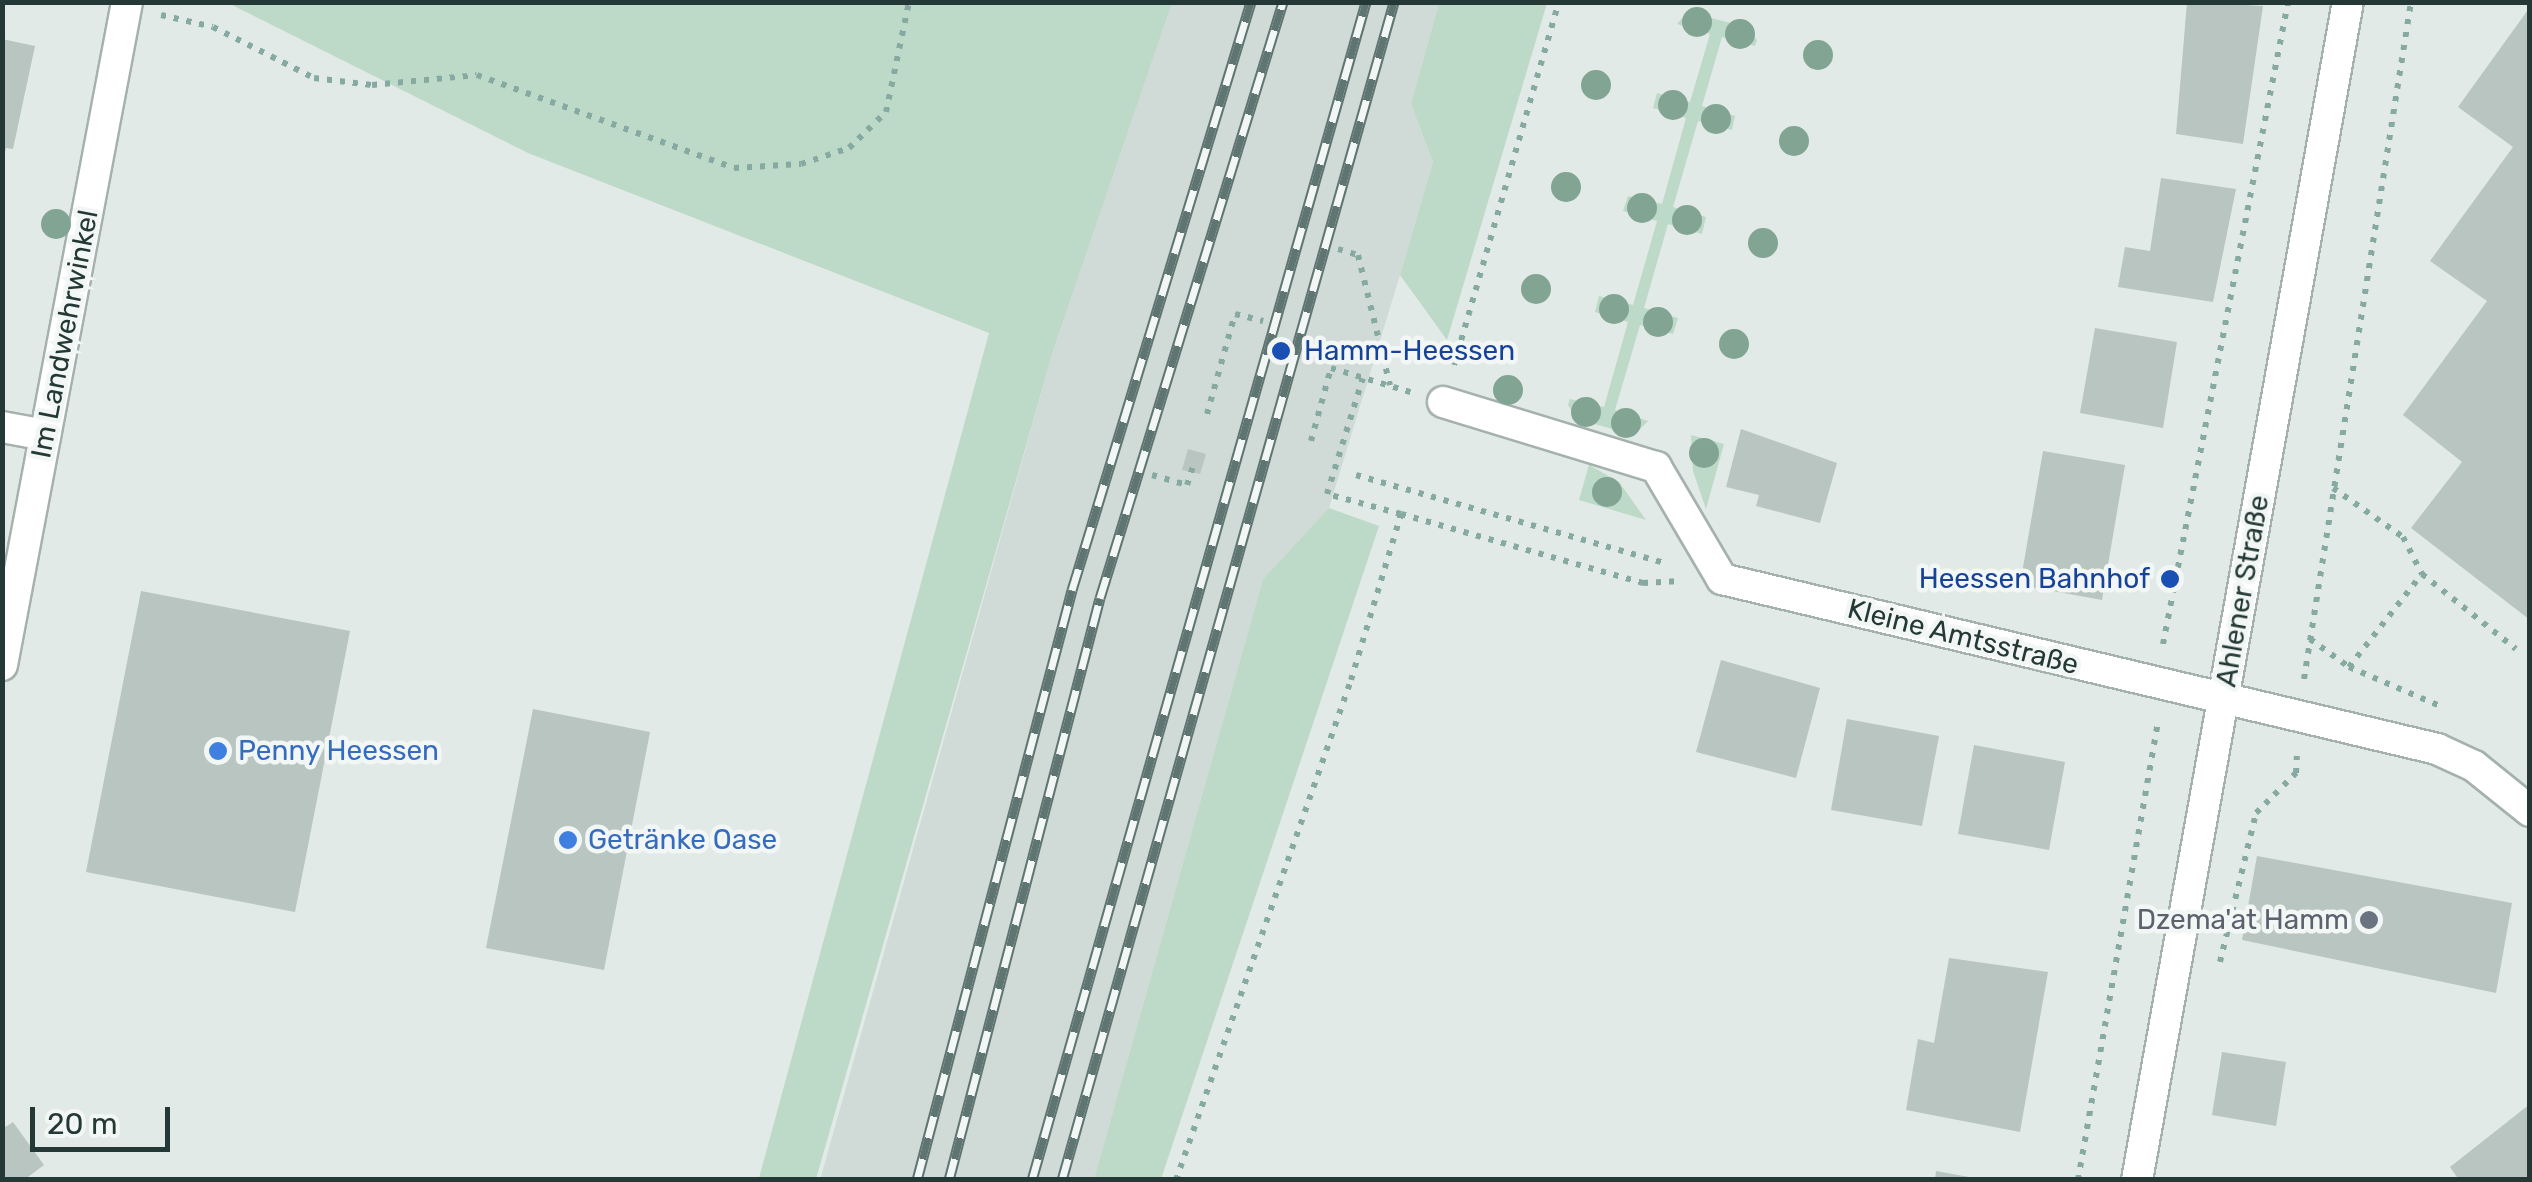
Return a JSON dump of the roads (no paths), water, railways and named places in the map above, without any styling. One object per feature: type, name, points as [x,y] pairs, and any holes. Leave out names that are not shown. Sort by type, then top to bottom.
[{"type":"street","name":"Ahlener Straße","points":[[2138,1180],[2348,2]]},
{"type":"street","name":"Im Landwehrwinkel","points":[[2,665],[126,4]]},
{"type":"street","name":"Kleine Amtsstraße","points":[[1443,402],[1656,466],[1722,580],[2223,700],[2299,713],[2438,749],[2474,766],[2530,811]]},
{"type":"street","points":[[2,426],[45,435]]},
{"type":"railway","points":[[917,1180],[1072,590],[1251,2]]},
{"type":"railway","points":[[949,1180],[1100,598],[1283,2]]},
{"type":"railway","points":[[1032,1180],[1366,2]]},
{"type":"railway","points":[[1062,1180],[1394,2]]},
{"type":"place","name":"Hamm-Heessen","points":[[1281,351]]},
{"type":"place","name":"Heessen Bahnhof","points":[[2170,579]]},
{"type":"place","name":"Penny Heessen","points":[[218,751]]},
{"type":"place","name":"Getränke Oase","points":[[568,840]]},
{"type":"place","name":"Dzema'at Hamm","points":[[2369,920]]}]
